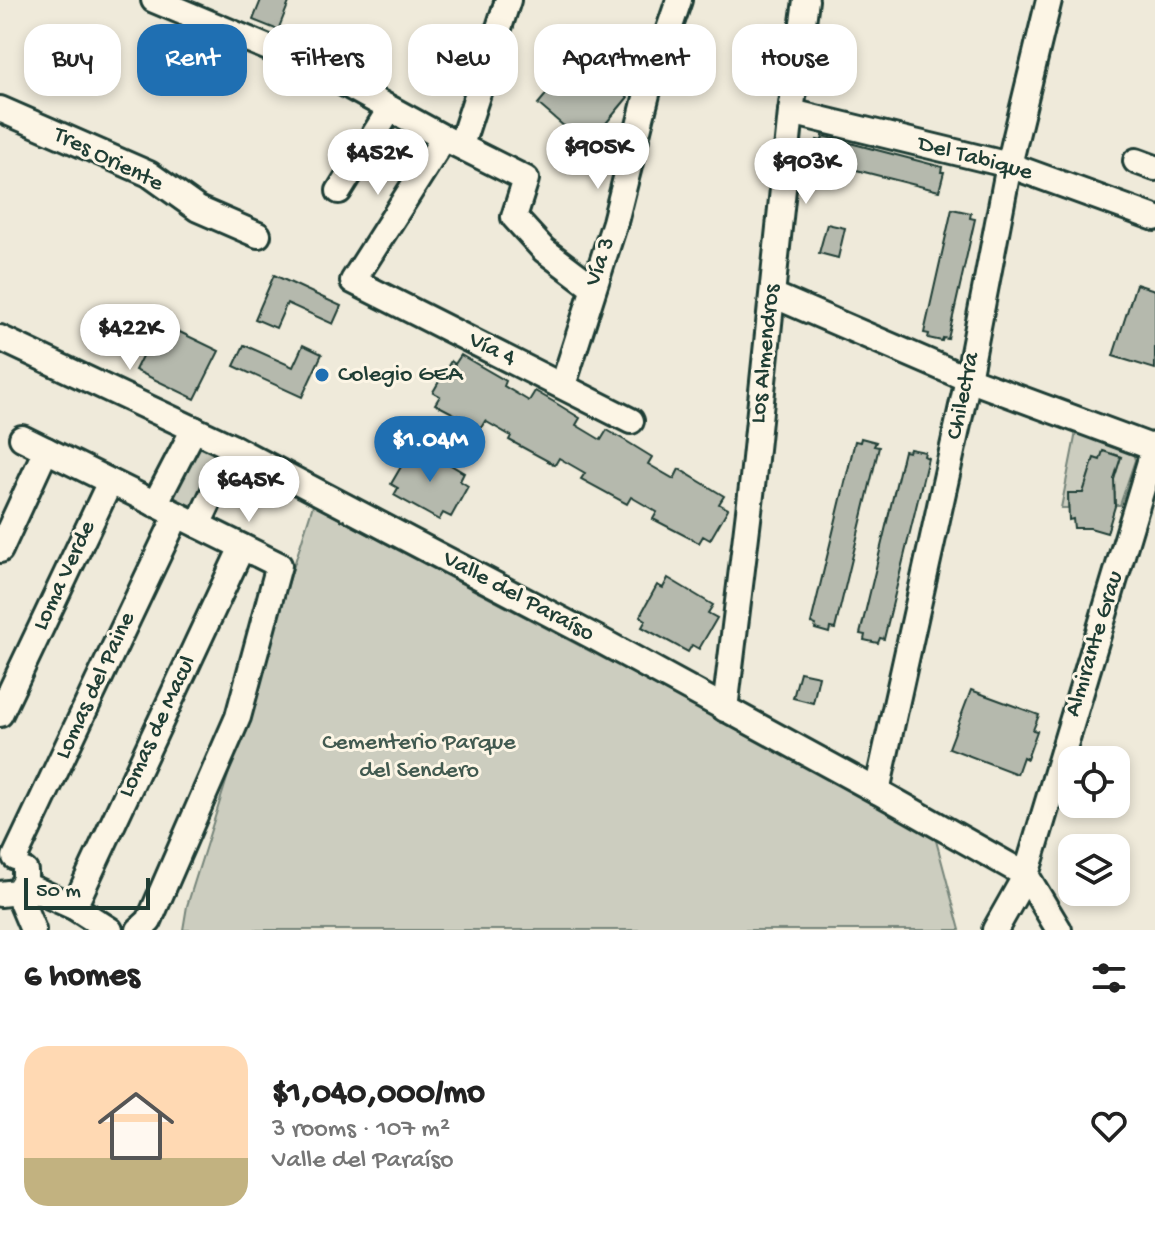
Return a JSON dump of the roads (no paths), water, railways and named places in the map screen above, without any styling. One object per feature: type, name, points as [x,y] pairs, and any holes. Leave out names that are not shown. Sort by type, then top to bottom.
[{"type":"street","points":[[154,0],[316,68],[526,179],[514,217],[544,250],[593,287]]},
{"type":"street","points":[[452,142],[508,0]]},
{"type":"street","name":"Vía 3","points":[[563,385],[615,222],[647,94],[679,0]]},
{"type":"street","name":"Los Almendros","points":[[725,709],[806,0]]},
{"type":"street","name":"Chilectra","points":[[877,791],[968,379],[1009,165],[1049,0]]},
{"type":"street","name":"Tres Oriente","points":[[0,109],[149,174],[198,209],[258,235]]},
{"type":"street","points":[[339,191],[390,109]]},
{"type":"street","name":"Del Tabique","points":[[791,112],[1009,165],[1155,218]]},
{"type":"street","name":"Vía 4","points":[[452,142],[353,281],[631,421]]},
{"type":"street","points":[[773,295],[1153,455]]},
{"type":"street","name":"Valle del Paraíso","points":[[2,343],[234,448],[598,639],[1026,875]]},
{"type":"street","points":[[155,504],[194,429]]},
{"type":"street","points":[[22,438],[279,565],[238,717],[149,921],[139,930]]},
{"type":"street","name":"Lomas del Paine","points":[[7,857],[187,520],[234,448]]},
{"type":"street","points":[[0,550],[46,450]]},
{"type":"street","name":"Almirante Grau","points":[[995,930],[1026,875],[1153,455]]},
{"type":"street","name":"Loma Verde","points":[[0,714],[110,482]]},
{"type":"street","name":"Lomas de Macul","points":[[68,905],[242,547]]},
{"type":"street","points":[[7,857],[24,866],[13,890]]},
{"type":"street","points":[[1026,875],[1059,930]]},
{"type":"street","points":[[13,890],[68,905],[110,930]]},
{"type":"street","points":[[13,890],[32,928]]},
{"type":"street","points":[[32,928],[42,911],[68,905]]},
{"type":"place","name":"Colegio GEA","points":[[322,375]]},
{"type":"park label","name":"Cementerio Parque del Sendero","points":[[419,757]]}]
